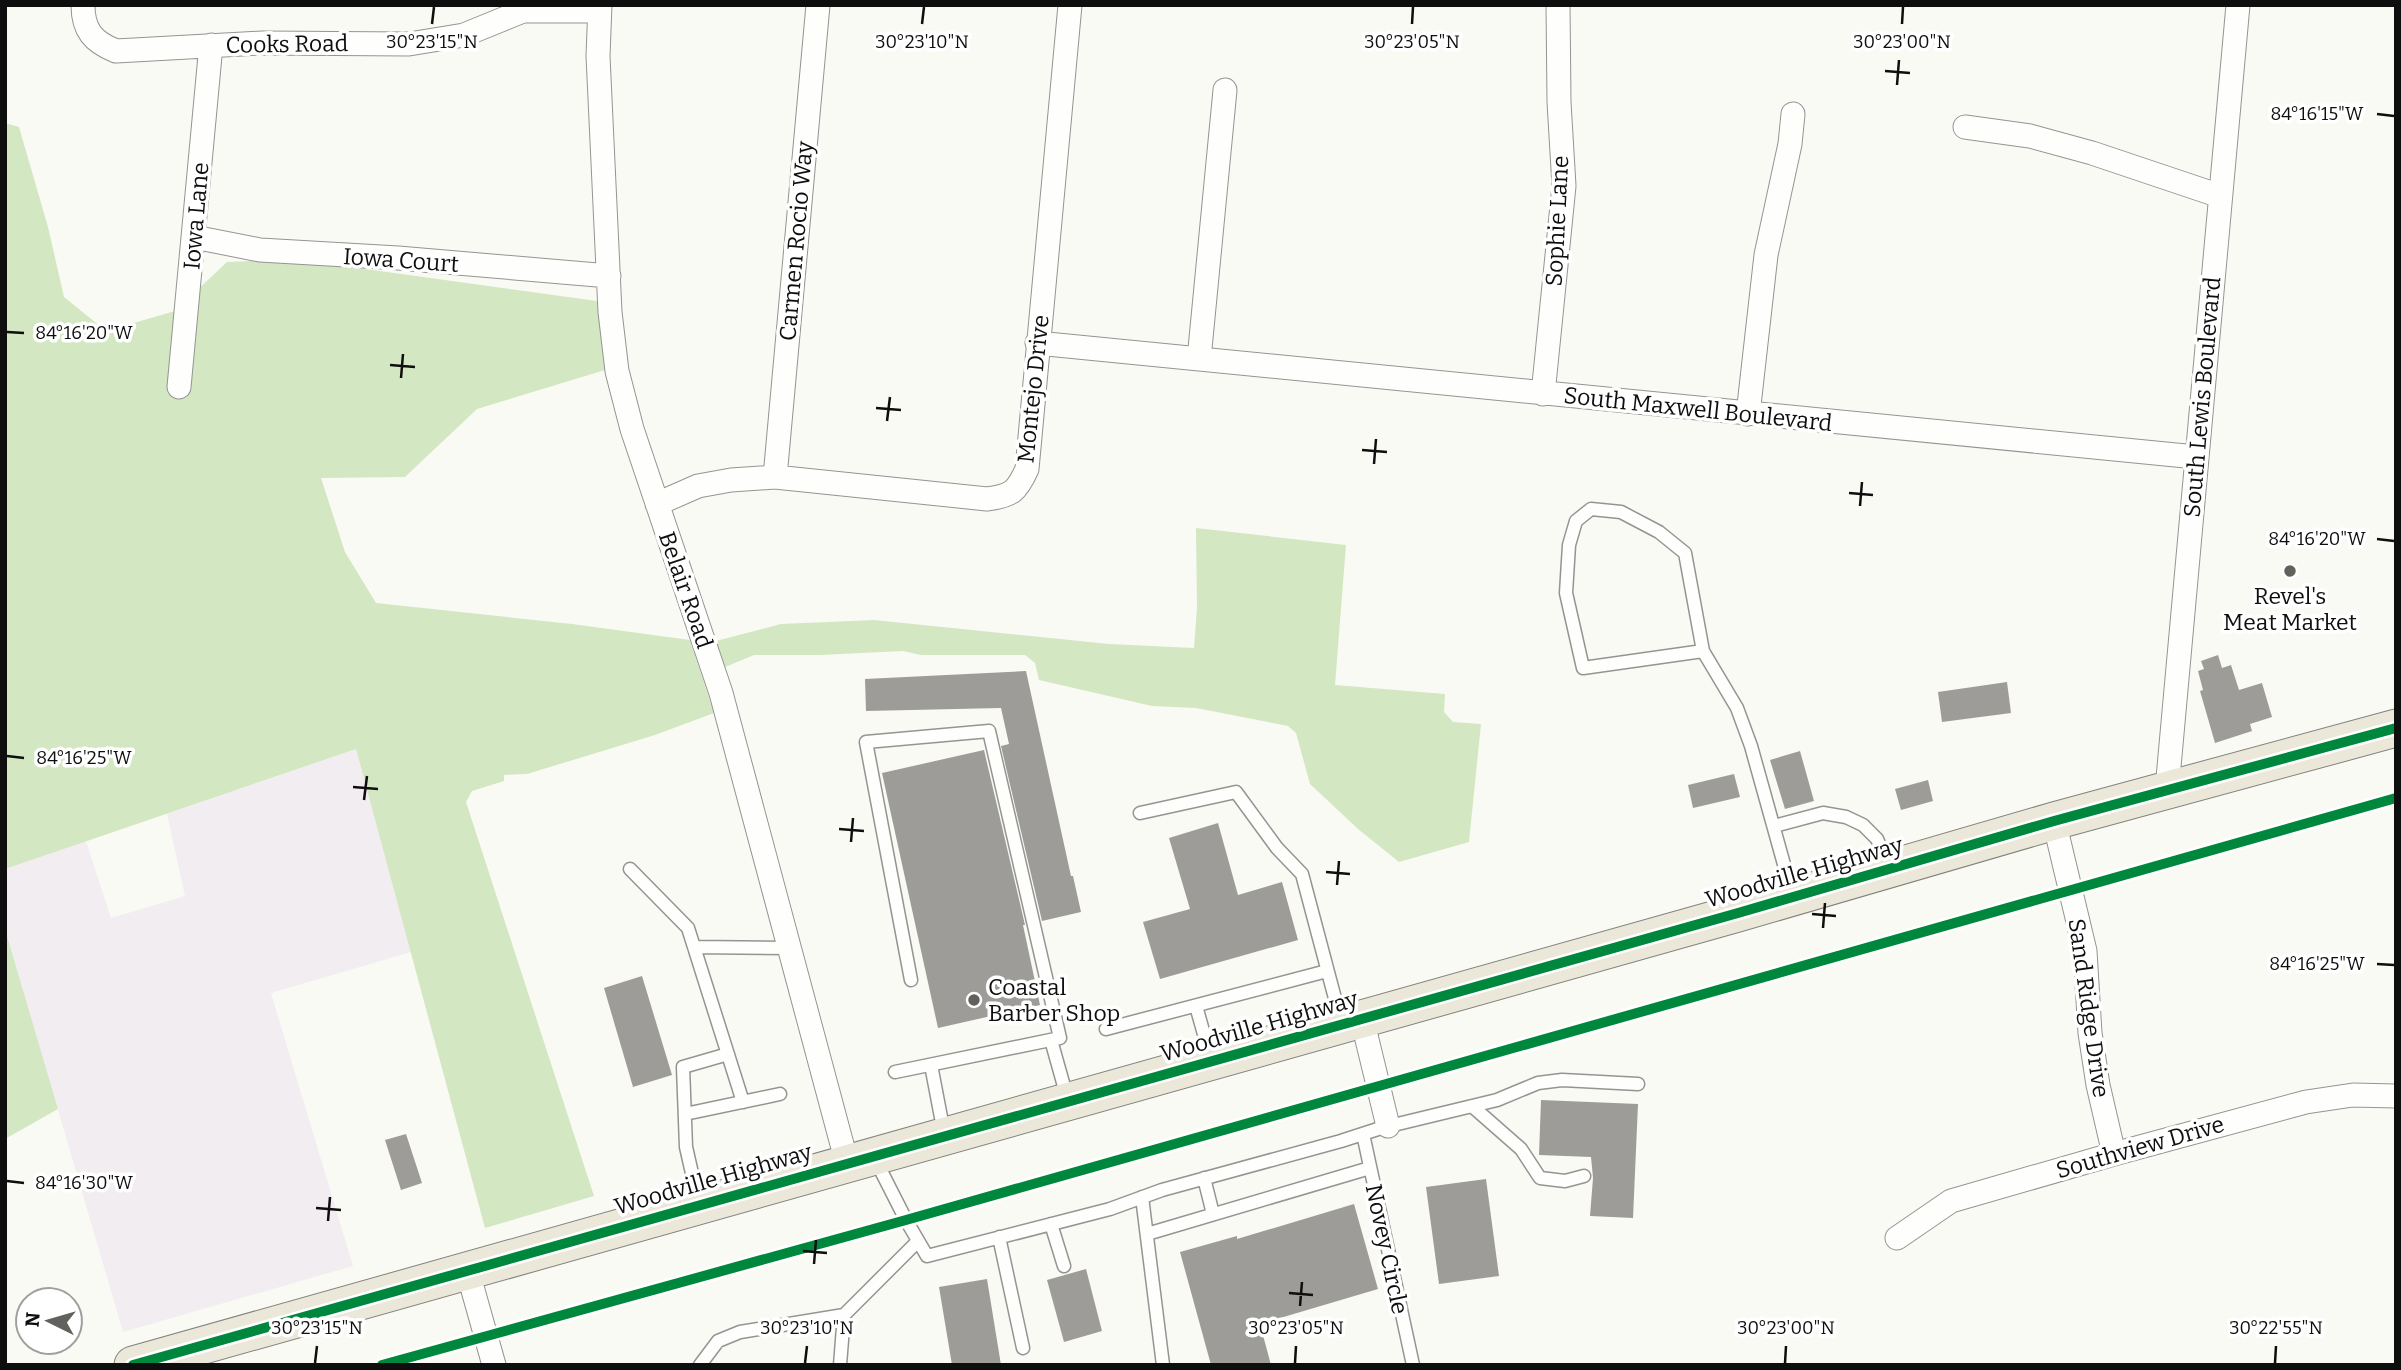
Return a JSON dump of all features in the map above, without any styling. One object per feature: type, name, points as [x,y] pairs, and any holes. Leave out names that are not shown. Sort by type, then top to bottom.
[{"type":"main road","name":"Woodville Highway","points":[[133,1365],[1794,897],[2167,789],[2396,727]]},
{"type":"street","name":"Cooks Road","points":[[83,5],[85,26],[90,35],[103,46],[116,51],[211,45],[409,44],[464,35],[523,11],[599,8]]},
{"type":"street","name":"Carmen Rocio Way","points":[[775,477],[818,5]]},
{"type":"street","name":"Montejo Drive","points":[[657,504],[698,486],[731,480],[775,477],[988,499],[1005,497],[1019,487],[1027,469],[1070,5]]},
{"type":"street","name":"Sophie Lane","points":[[1543,394],[1564,186],[1559,102],[1558,5]]},
{"type":"street","name":"South Lewis Boulevard","points":[[2167,789],[2238,5]]},
{"type":"street","name":"Belair Road","points":[[599,8],[609,276],[617,371],[632,429],[721,692],[789,948],[861,1160]]},
{"type":"street","name":"Iowa Lane","points":[[179,387],[211,45]]},
{"type":"street","points":[[1199,359],[1225,90]]},
{"type":"street","points":[[1748,414],[1766,255],[1790,144],[1793,114]]},
{"type":"street","points":[[1965,127],[2030,136],[2092,153],[2220,196]]},
{"type":"street","name":"Iowa Court","points":[[194,237],[260,250],[398,258],[609,276]]},
{"type":"street","name":"South Maxwell Boulevard","points":[[1037,342],[2196,457]]},
{"type":"street","name":"Sand Ridge Drive","points":[[2054,821],[2085,951],[2090,1033],[2098,1085],[2114,1154]]},
{"type":"street","points":[[1352,1022],[1388,1126]]},
{"type":"street","name":"Southview Drive","points":[[1897,1238],[1951,1201],[2114,1154],[2306,1101],[2353,1095],[2396,1096]]},
{"type":"street","points":[[467,1269],[494,1365]]},
{"type":"lane","points":[[1703,651],[1583,668],[1566,593],[1569,545],[1576,521],[1591,509],[1620,512],[1659,531],[1685,553],[1703,651],[1737,708],[1751,746],[1794,897]]},
{"type":"lane","points":[[895,1072],[1060,1038],[989,731],[866,742],[911,980]]},
{"type":"lane","points":[[1140,813],[1236,792],[1277,849],[1302,874],[1327,971],[1352,1022]]},
{"type":"lane","points":[[1774,826],[1823,813],[1846,817],[1863,825],[1877,839],[1889,869]]},
{"type":"lane","points":[[630,869],[688,928],[743,1102]]},
{"type":"lane","points":[[694,947],[789,948]]},
{"type":"lane","points":[[1106,1029],[1327,971]]},
{"type":"lane","points":[[1196,1006],[1211,1061]]},
{"type":"lane","points":[[1051,1040],[1068,1101]]},
{"type":"lane","points":[[699,1205],[686,1147],[683,1067],[728,1054]]},
{"type":"lane","points":[[931,1065],[945,1136]]},
{"type":"lane","points":[[861,1160],[927,1256],[1110,1209],[1204,1178],[1388,1126],[1497,1100],[1538,1083],[1562,1080],[1639,1084]]},
{"type":"lane","points":[[685,1114],[780,1094]]},
{"type":"lane","points":[[1472,1106],[1521,1149],[1540,1178],[1565,1181],[1584,1176]]},
{"type":"lane","name":"Novey Circle","points":[[1363,1134],[1413,1365]]},
{"type":"lane","points":[[1147,1234],[1370,1168]]},
{"type":"lane","points":[[1204,1178],[1213,1214]]},
{"type":"lane","points":[[1142,1197],[1163,1365]]},
{"type":"lane","points":[[1051,1224],[1064,1266]]},
{"type":"lane","points":[[999,1237],[1023,1348]]},
{"type":"lane","points":[[701,1365],[718,1341],[740,1332],[844,1315],[918,1241]]},
{"type":"lane","points":[[841,1365],[844,1315]]},
{"type":"shaded area","points":[[356,749],[411,952],[271,993],[353,1266],[123,1332],[5,929],[5,869],[86,841],[111,918],[185,896],[167,814]]},
{"type":"green space","points":[[5,123],[19,127],[48,227],[64,297],[106,331],[175,311],[227,262],[293,259],[597,301],[605,370],[477,409],[405,477],[321,478],[345,552],[376,603],[690,640],[714,713],[655,735],[527,774],[504,775],[504,781],[472,791],[466,802],[594,1196],[485,1228],[356,749],[5,869]]},
{"type":"green space","points":[[1196,528],[1346,545],[1335,685],[1445,694],[1444,712],[1453,722],[1481,724],[1469,842],[1399,862],[1358,829],[1310,784],[1296,733],[1288,726],[1196,708],[1152,706],[1039,680],[1035,663],[1025,655],[921,655],[903,651],[754,655],[725,667],[716,641],[781,624],[874,620],[1109,644],[1194,648],[1197,608]]},
{"type":"green space","points":[[5,929],[58,1109],[5,1139]]},
{"type":"building","points":[[2218,655],[2222,668],[2231,665],[2239,690],[2262,683],[2272,717],[2250,724],[2252,731],[2215,743],[2200,691],[2203,690],[2198,671],[2204,669],[2201,661]]},
{"type":"building","points":[[1026,671],[1081,912],[1042,921],[1001,746],[1009,744],[1001,708],[866,711],[865,679]]},
{"type":"building","points":[[2007,682],[2011,713],[1942,722],[1938,692]]},
{"type":"building","points":[[984,750],[1025,925],[1040,1005],[938,1028],[882,773]]},
{"type":"building","points":[[1800,751],[1814,801],[1785,809],[1770,760]]},
{"type":"building","points":[[1734,774],[1740,797],[1693,808],[1688,785]]},
{"type":"building","points":[[1928,780],[1933,801],[1901,810],[1895,789]]},
{"type":"building","points":[[1218,823],[1238,895],[1282,882],[1298,940],[1160,979],[1143,922],[1190,909],[1169,838]]},
{"type":"building","points":[[642,976],[672,1075],[633,1087],[604,988]]},
{"type":"building","points":[[1541,1100],[1638,1104],[1633,1218],[1590,1216],[1593,1178],[1591,1157],[1539,1155]]},
{"type":"building","points":[[406,1134],[422,1183],[401,1190],[385,1140]]},
{"type":"building","points":[[1486,1179],[1499,1276],[1439,1284],[1426,1187]]},
{"type":"building","points":[[1354,1204],[1378,1289],[1260,1324],[1271,1365],[1211,1365],[1180,1252],[1237,1236],[1237,1239]]},
{"type":"building","points":[[1086,1269],[1102,1331],[1064,1342],[1047,1280]]},
{"type":"building","points":[[987,1279],[1001,1365],[952,1365],[939,1287]]},
{"type":"cycle path","points":[[133,1365],[1738,913],[2054,821],[2396,728]]},
{"type":"cycle path","points":[[382,1365],[906,1220],[2396,798]]},
{"type":"place","name":"Revel's Meat Market","points":[[2290,571]]},
{"type":"place","name":"Coastal Barber Shop","points":[[974,1000]]}]
